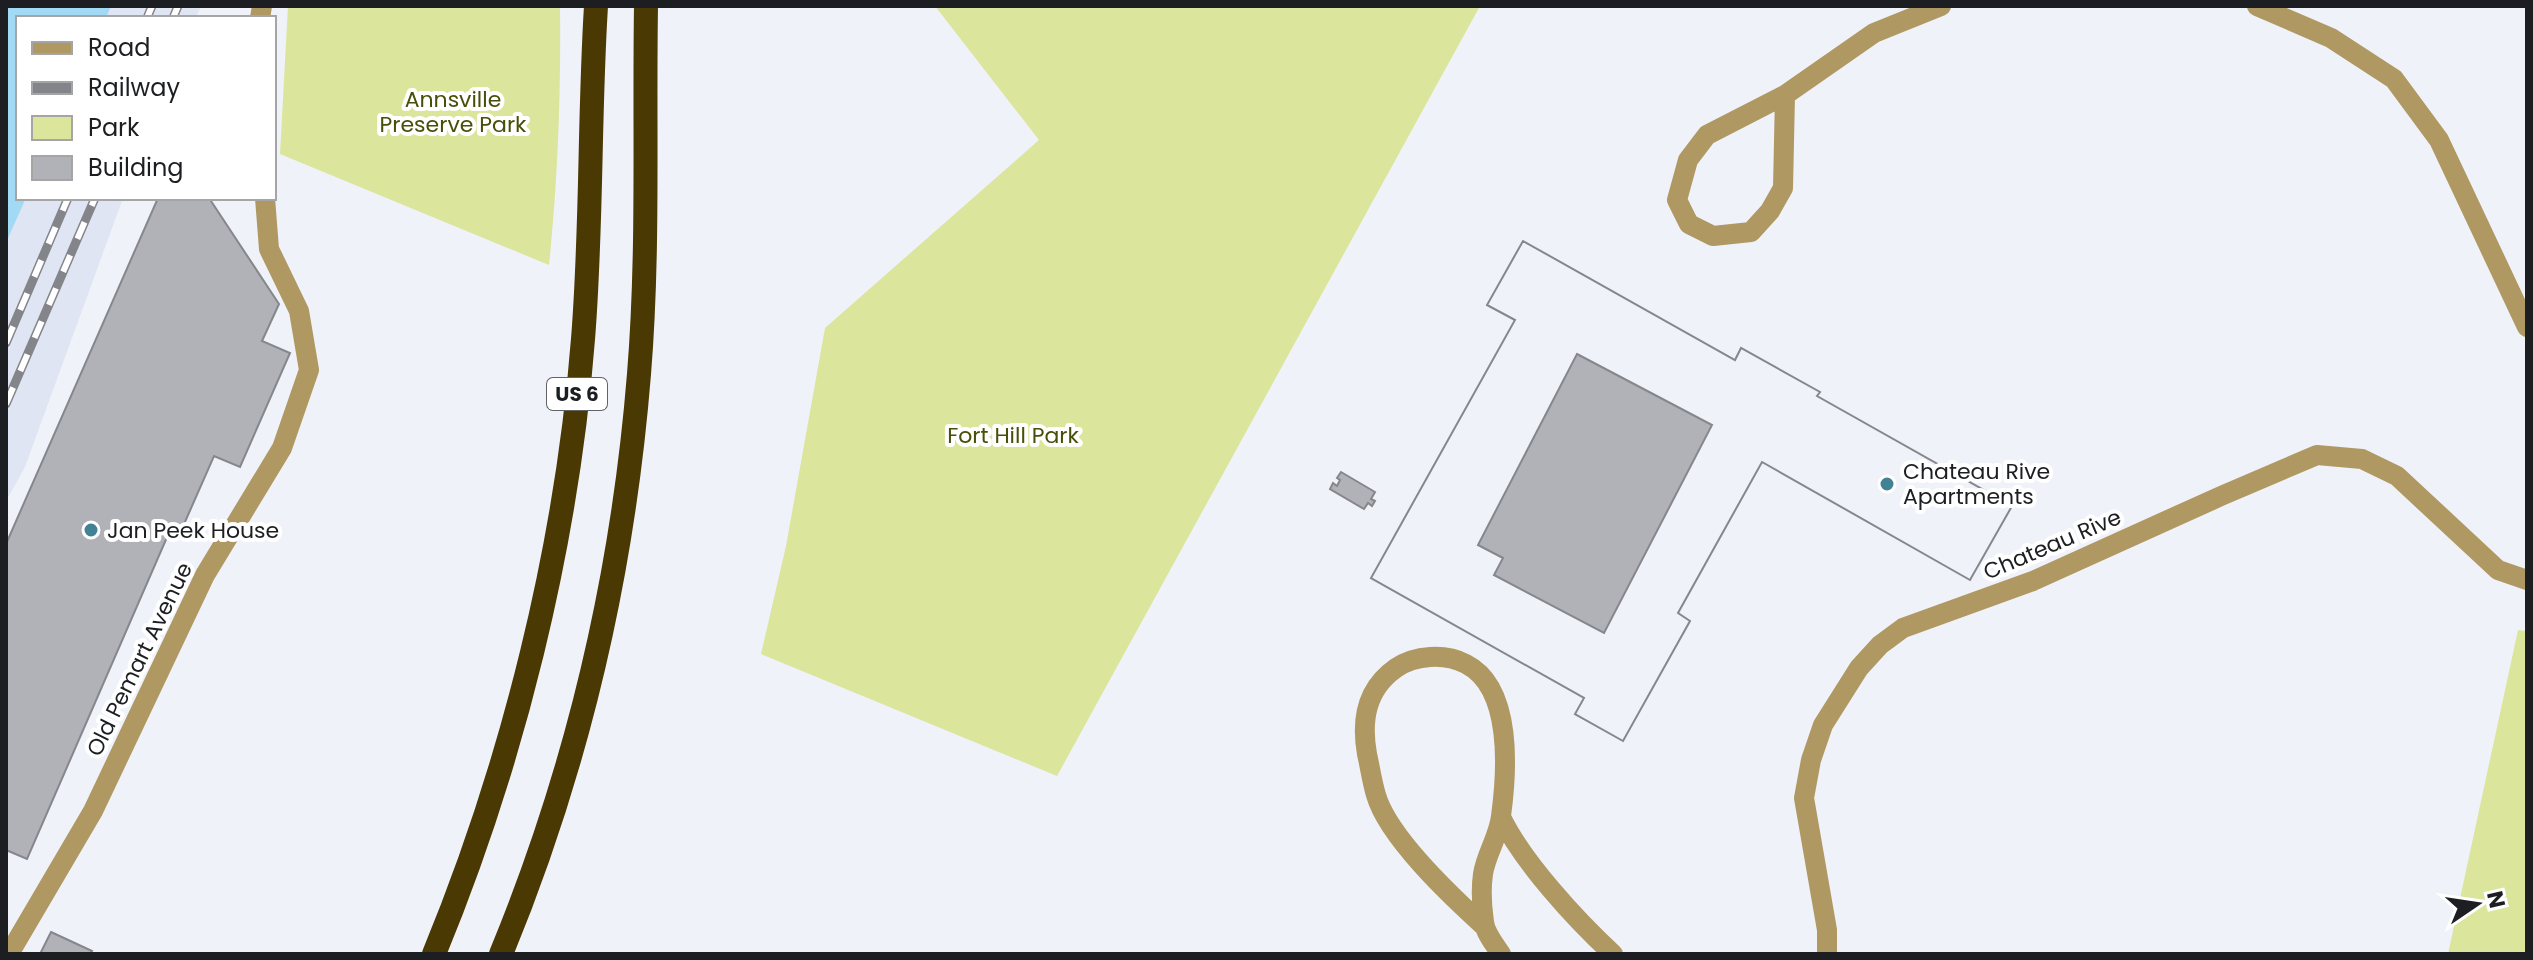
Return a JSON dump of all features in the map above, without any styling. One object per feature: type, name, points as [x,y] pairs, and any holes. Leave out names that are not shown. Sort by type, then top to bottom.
[{"type":"highway","name":"US 6","points":[[434,954],[451,914],[499,774],[537,633],[564,488],[583,342],[588,269],[596,6]]},
{"type":"highway","name":"US 6","points":[[501,954],[531,878],[575,735],[609,594],[622,519],[632,446],[643,299],[646,6]]},
{"type":"street","points":[[1785,95],[1783,188],[1770,211],[1751,232],[1713,236],[1689,224],[1677,200],[1688,160],[1707,135],[1785,95],[1874,33],[1941,6]]},
{"type":"street","points":[[2257,6],[2331,38],[2394,79],[2439,140],[2527,327]]},
{"type":"street","name":"Old Pemart Avenue","points":[[9,954],[93,811],[205,575],[282,448],[309,370],[299,311],[269,249],[265,200]]},
{"type":"street","name":"Chateau Rive","points":[[1827,954],[1825,916],[1804,798],[1811,760],[1823,725],[1859,668],[1880,645],[1903,628],[2033,581],[2317,455],[2362,459],[2397,476],[2498,570],[2527,580]]},
{"type":"street","points":[[1484,926],[1483,874],[1501,817],[1505,738],[1501,710],[1485,681],[1467,664],[1441,658],[1417,658],[1381,681],[1367,702],[1363,731],[1376,798],[1398,835],[1423,867],[1484,926],[1501,954]]},
{"type":"street","points":[[1501,817],[1511,838],[1586,929],[1613,954]]},
{"type":"shaded area","points":[[111,6],[201,6],[197,16],[107,16]]},
{"type":"shaded area","points":[[25,200],[122,200],[25,467],[6,501],[6,243]]},
{"type":"green space","name":"Annsville Preserve Park","points":[[288,6],[560,6],[558,136],[549,265],[280,154]]},
{"type":"green space","name":"Fort Hill Park","points":[[935,6],[1480,6],[1057,776],[761,654],[786,546],[825,328],[1039,140]]},
{"type":"green space","points":[[2518,630],[2527,631],[2527,954],[2448,954]]},
{"type":"water","points":[[6,6],[111,6],[107,16],[16,16],[16,200],[25,200],[6,243]]},
{"type":"building","name":"Jan Peek House","points":[[157,200],[210,200],[279,304],[262,341],[290,353],[240,467],[214,456],[181,531],[171,528],[27,859],[6,850],[6,544]]},
{"type":"building","name":"Chateau Rive Apartments","points":[[1523,241],[1735,360],[1741,348],[1820,392],[1817,396],[2012,506],[1970,580],[1762,462],[1678,613],[1690,621],[1623,741],[1575,714],[1584,698],[1371,578],[1515,320],[1487,305]],"holes":[[[1577,354],[1712,425],[1604,633],[1494,575],[1503,558],[1478,545]]]},
{"type":"building","name":"Chateau Rive Apartments","points":[[1523,241],[1735,360],[1741,348],[1820,392],[1817,396],[2012,506],[1970,580],[1762,462],[1678,613],[1690,621],[1623,741],[1575,714],[1584,698],[1371,578],[1515,320],[1487,305]]},
{"type":"building","points":[[1341,472],[1375,492],[1371,499],[1375,501],[1372,506],[1368,503],[1364,509],[1330,489],[1333,483],[1337,486]]},
{"type":"building","points":[[51,932],[92,951],[90,954],[40,954]]},
{"type":"railway","points":[[148,16],[152,6]]},
{"type":"railway","points":[[174,16],[178,6]]},
{"type":"railway","points":[[6,343],[67,200]]},
{"type":"railway","points":[[6,404],[94,200]]},
{"type":"place","name":"Chateau Rive Apartments","points":[[1887,484]]},
{"type":"place","name":"Jan Peek House","points":[[91,530]]}]
